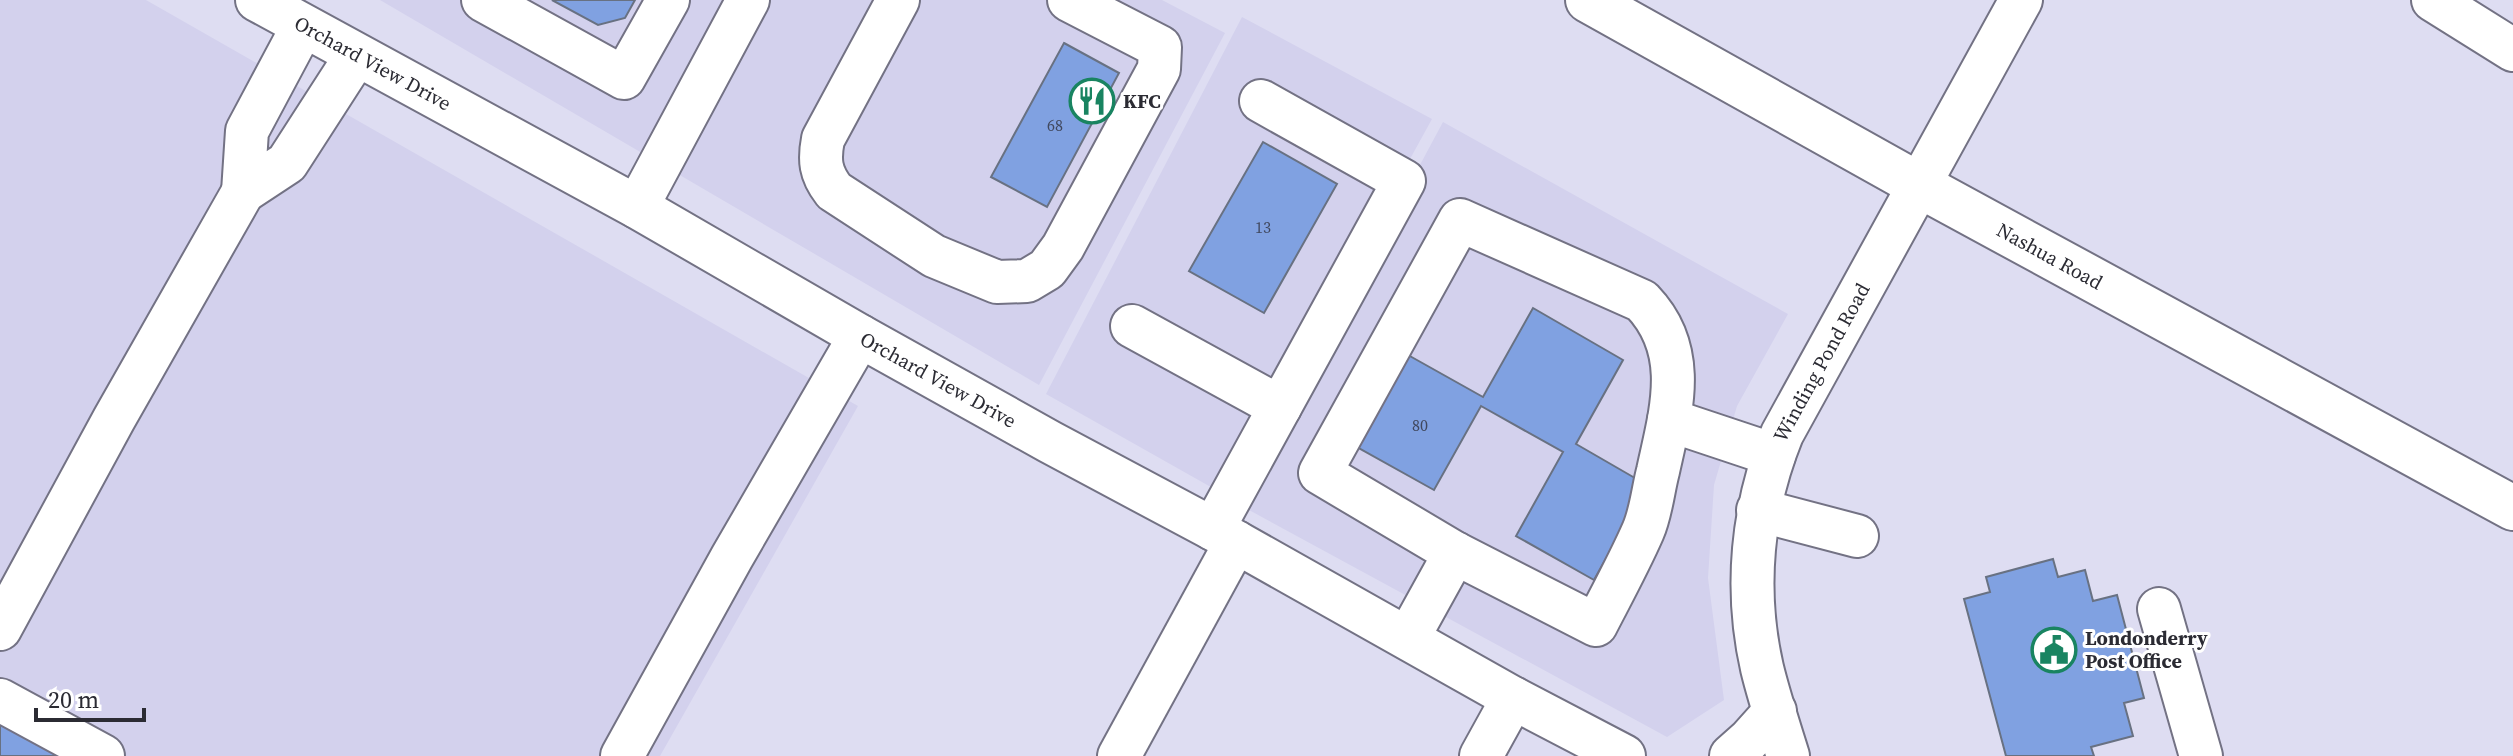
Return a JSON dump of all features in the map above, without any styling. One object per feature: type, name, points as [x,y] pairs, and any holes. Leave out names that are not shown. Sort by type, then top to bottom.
[{"type":"main road","name":"Nashua Road","points":[[1588,0],[1919,185],[2513,508]]},
{"type":"street","name":"Orchard View Drive","points":[[257,0],[637,207],[1050,442],[1624,756]]},
{"type":"street","points":[[483,0],[624,78],[668,0]]},
{"type":"street","points":[[637,207],[748,0]]},
{"type":"street","points":[[898,0],[823,139],[819,157],[823,177],[834,191],[934,256],[997,282],[1027,281],[1047,269],[1063,247],[1159,69],[1160,47],[1069,0]]},
{"type":"street","name":"Winding Pond Road","points":[[1788,756],[1762,667],[1752,592],[1758,510],[1774,455],[1782,434],[2021,0]]},
{"type":"street","points":[[2433,0],[2513,50]]},
{"type":"street","points":[[0,629],[114,419],[243,192],[247,131],[303,26]]},
{"type":"street","points":[[243,192],[287,163],[356,56]]},
{"type":"street","points":[[1119,756],[1224,535],[1280,407],[1404,181],[1261,101]]},
{"type":"street","points":[[1460,220],[1642,301],[1665,332],[1670,352],[1674,398],[1669,420],[1645,528],[1596,625],[1455,553],[1320,473],[1460,220]]},
{"type":"street","points":[[1132,326],[1280,407]]},
{"type":"street","points":[[622,756],[732,557],[860,336]]},
{"type":"street","points":[[1669,420],[1774,455]]},
{"type":"street","points":[[1758,510],[1857,536]]},
{"type":"street","points":[[1408,638],[1455,553]]},
{"type":"street","points":[[2159,609],[2201,756]]},
{"type":"street","points":[[1481,756],[1513,698]]},
{"type":"street","points":[[0,700],[103,756]]},
{"type":"street","points":[[1731,756],[1775,711]]},
{"type":"shaded area","points":[[0,0],[146,0],[858,406],[660,756],[0,756]]},
{"type":"shaded area","points":[[380,0],[1162,0],[1225,33],[1039,385]]},
{"type":"shaded area","points":[[1242,17],[1432,119],[1225,495],[1046,394]]},
{"type":"shaded area","points":[[1443,122],[1788,314],[1737,406],[1714,485],[1708,578],[1724,700],[1667,737],[1238,504]]},
{"type":"building","points":[[552,0],[635,0],[625,18],[598,25]]},
{"type":"building","points":[[1064,43],[1119,73],[1047,207],[991,177]]},
{"type":"building","points":[[1263,142],[1337,184],[1264,313],[1189,271]]},
{"type":"building","points":[[1533,308],[1623,360],[1576,444],[1647,485],[1594,580],[1516,536],[1563,452],[1481,406],[1434,490],[1357,447],[1408,355],[1483,397]]},
{"type":"building","name":"Londonderry Post Office","points":[[2053,559],[2058,577],[2085,570],[2093,601],[2117,595],[2144,698],[2124,703],[2133,736],[2091,747],[2094,756],[2006,756],[1964,599],[1990,592],[1986,577]]},
{"type":"building","points":[[0,722],[62,756],[0,756]]},
{"type":"place","name":"KFC","points":[[1092,101]]},
{"type":"place","name":"Londonderry Post Office","points":[[2054,650]]}]
